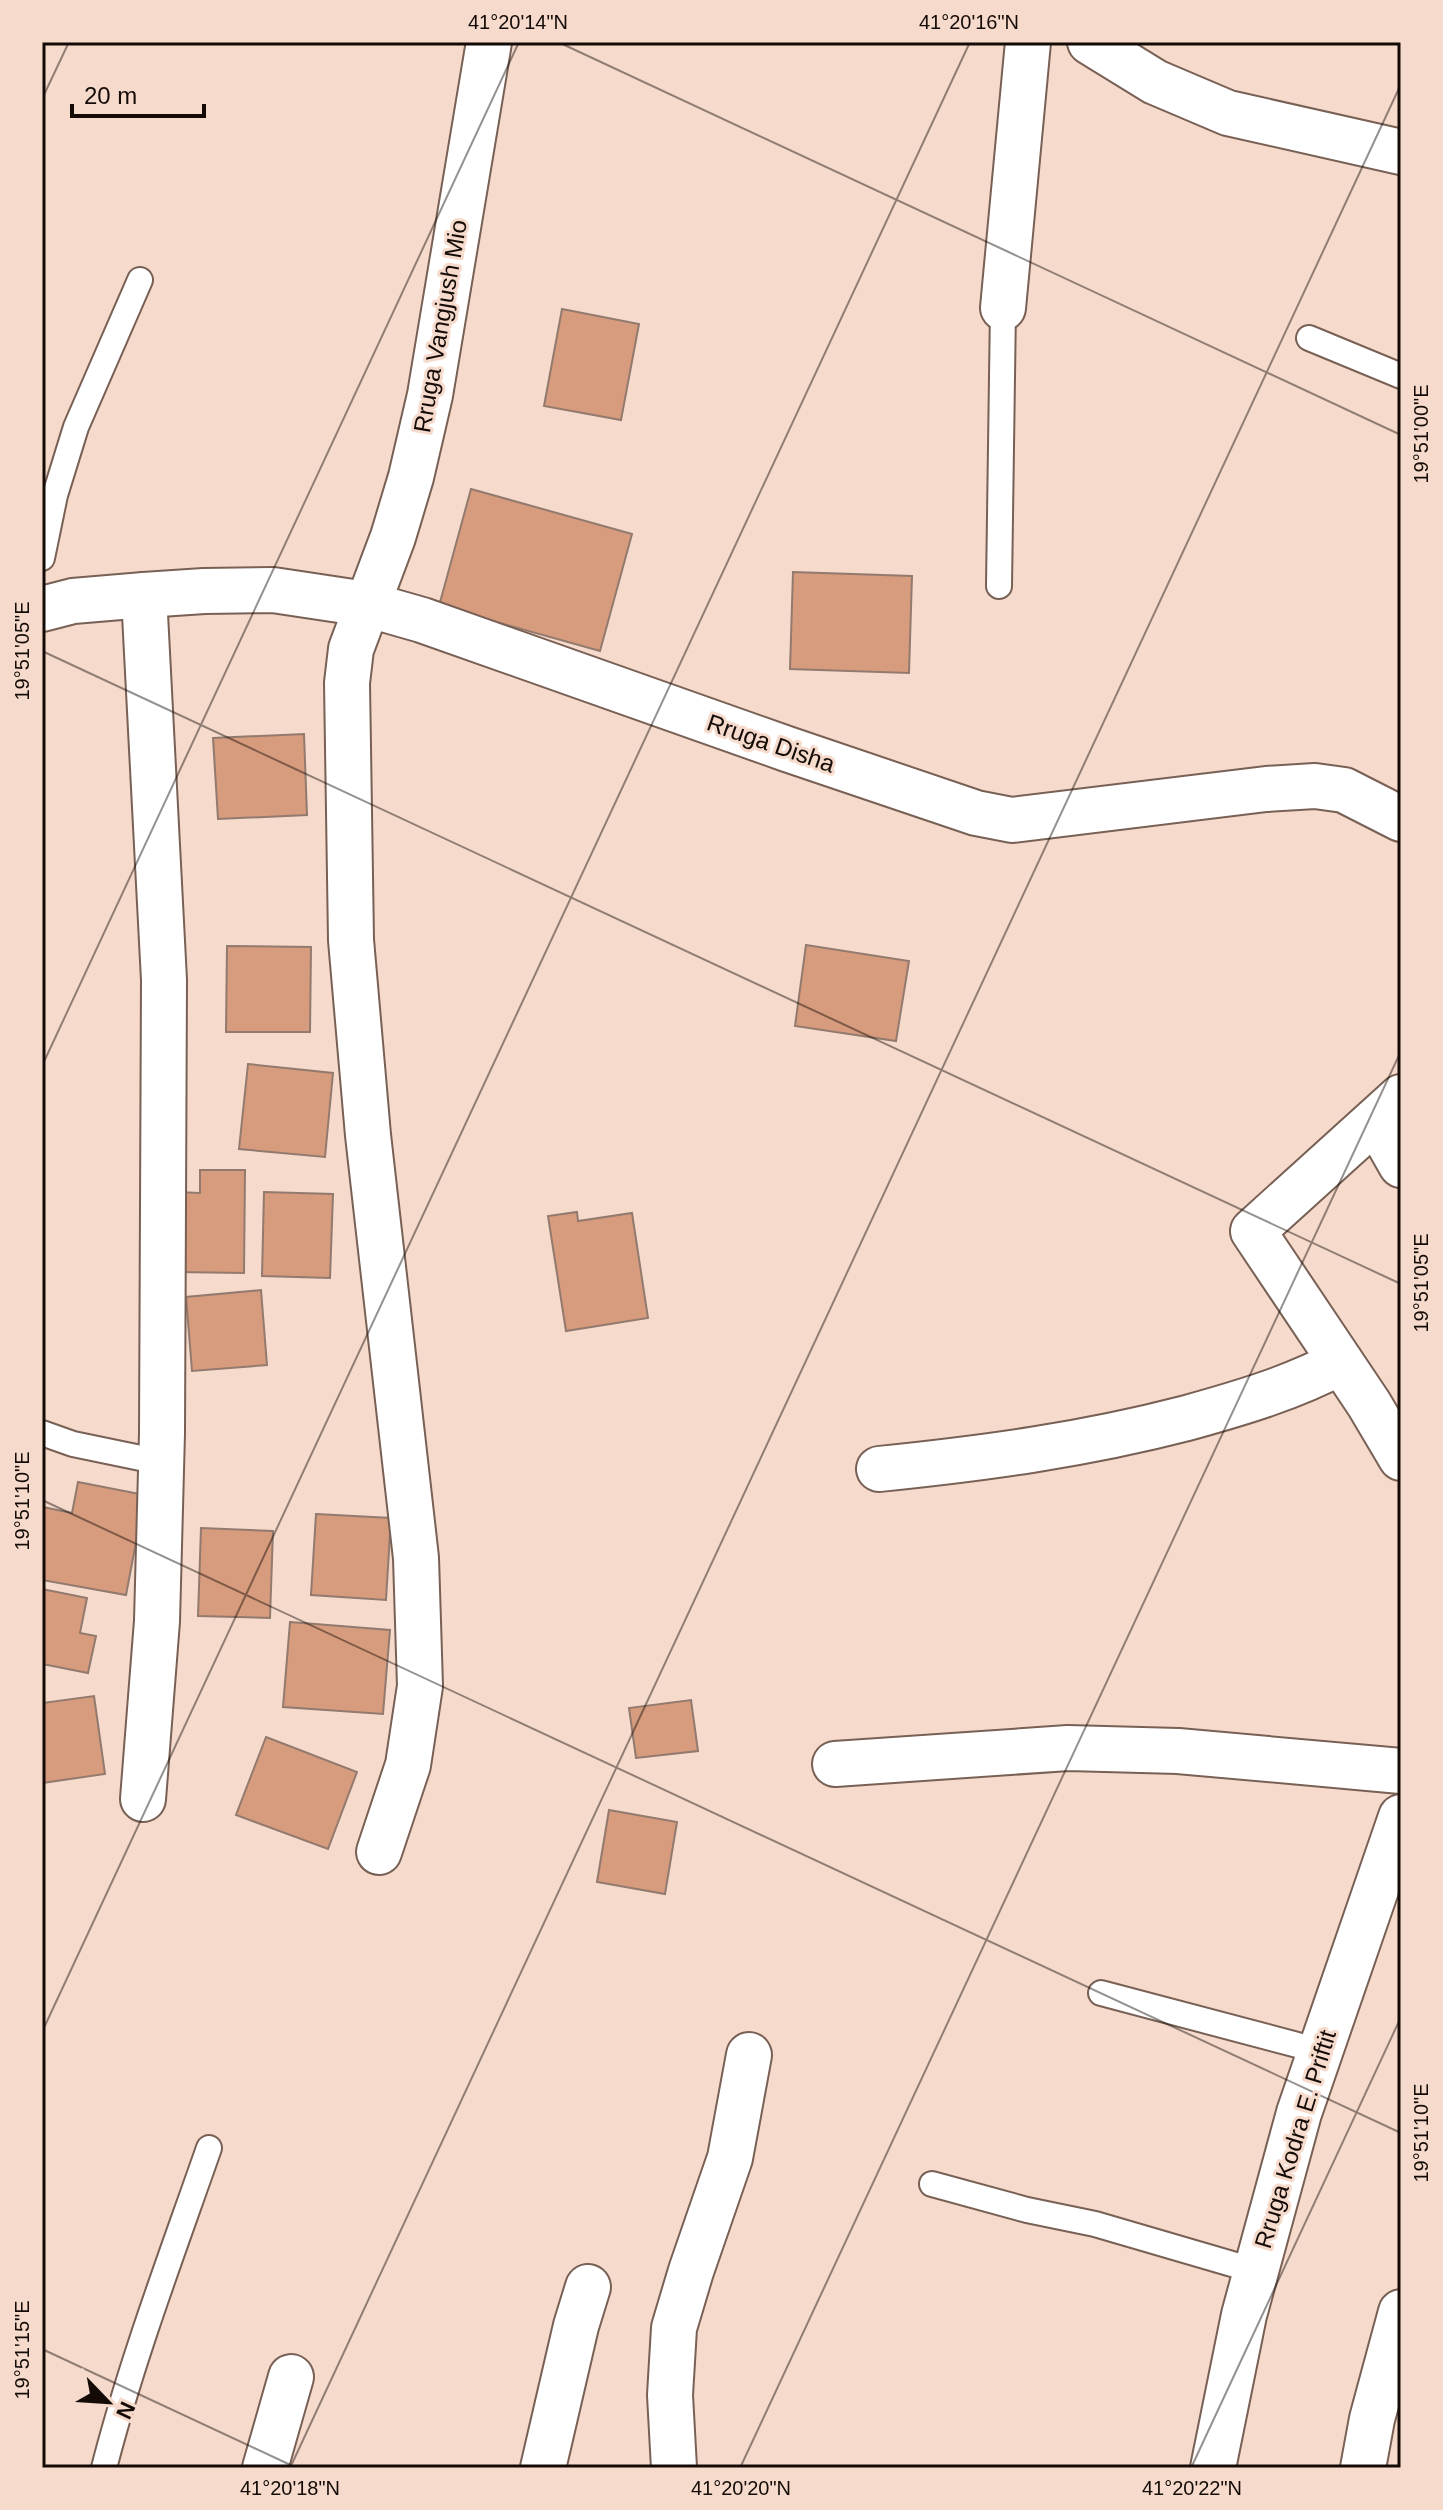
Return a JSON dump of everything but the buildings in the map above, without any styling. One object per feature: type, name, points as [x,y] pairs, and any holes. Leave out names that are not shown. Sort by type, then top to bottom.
[{"type":"street","name":"Rruga Vangjush Mio","points":[[379,1852],[408,1765],[420,1686],[416,1558],[368,1135],[351,940],[347,683],[351,649],[393,537],[430,395],[489,42]]},
{"type":"street","points":[[1003,308],[1028,42]]},
{"type":"street","points":[[1090,42],[1155,82],[1228,113],[1401,152]]},
{"type":"street","name":"Rruga Disha","points":[[42,609],[73,601],[204,591],[273,590],[366,604],[436,625],[976,813],[1012,820],[1266,789],[1315,786],[1344,790],[1401,819]]},
{"type":"street","points":[[143,1799],[157,1621],[164,980],[144,595]]},
{"type":"street","points":[[1401,1165],[1388,1109],[1253,1231],[1401,1458]]},
{"type":"street","points":[[879,1469],[994,1457],[1118,1435],[1221,1409],[1305,1381],[1341,1362]]},
{"type":"street","points":[[835,1764],[1068,1748],[1178,1751],[1401,1771]]},
{"type":"street","name":"Rruga Kodra E. Priftit","points":[[1213,2468],[1244,2315],[1299,2113],[1401,1817]]},
{"type":"street","points":[[674,2468],[670,2395],[674,2328],[730,2158],[749,2055]]},
{"type":"street","points":[[543,2468],[588,2287]]},
{"type":"street","points":[[1363,2468],[1372,2419],[1401,2312]]},
{"type":"street","points":[[265,2468],[291,2377]]},
{"type":"lane","points":[[42,558],[55,495],[76,427],[140,280]]},
{"type":"lane","points":[[999,586],[1003,308]]},
{"type":"lane","points":[[1309,338],[1401,376]]},
{"type":"lane","points":[[42,1433],[73,1444],[160,1462]]},
{"type":"lane","points":[[1101,1993],[1320,2051]]},
{"type":"lane","points":[[104,2468],[155,2304],[209,2148]]},
{"type":"lane","points":[[932,2184],[1027,2210],[1095,2224],[1256,2271]]}]
